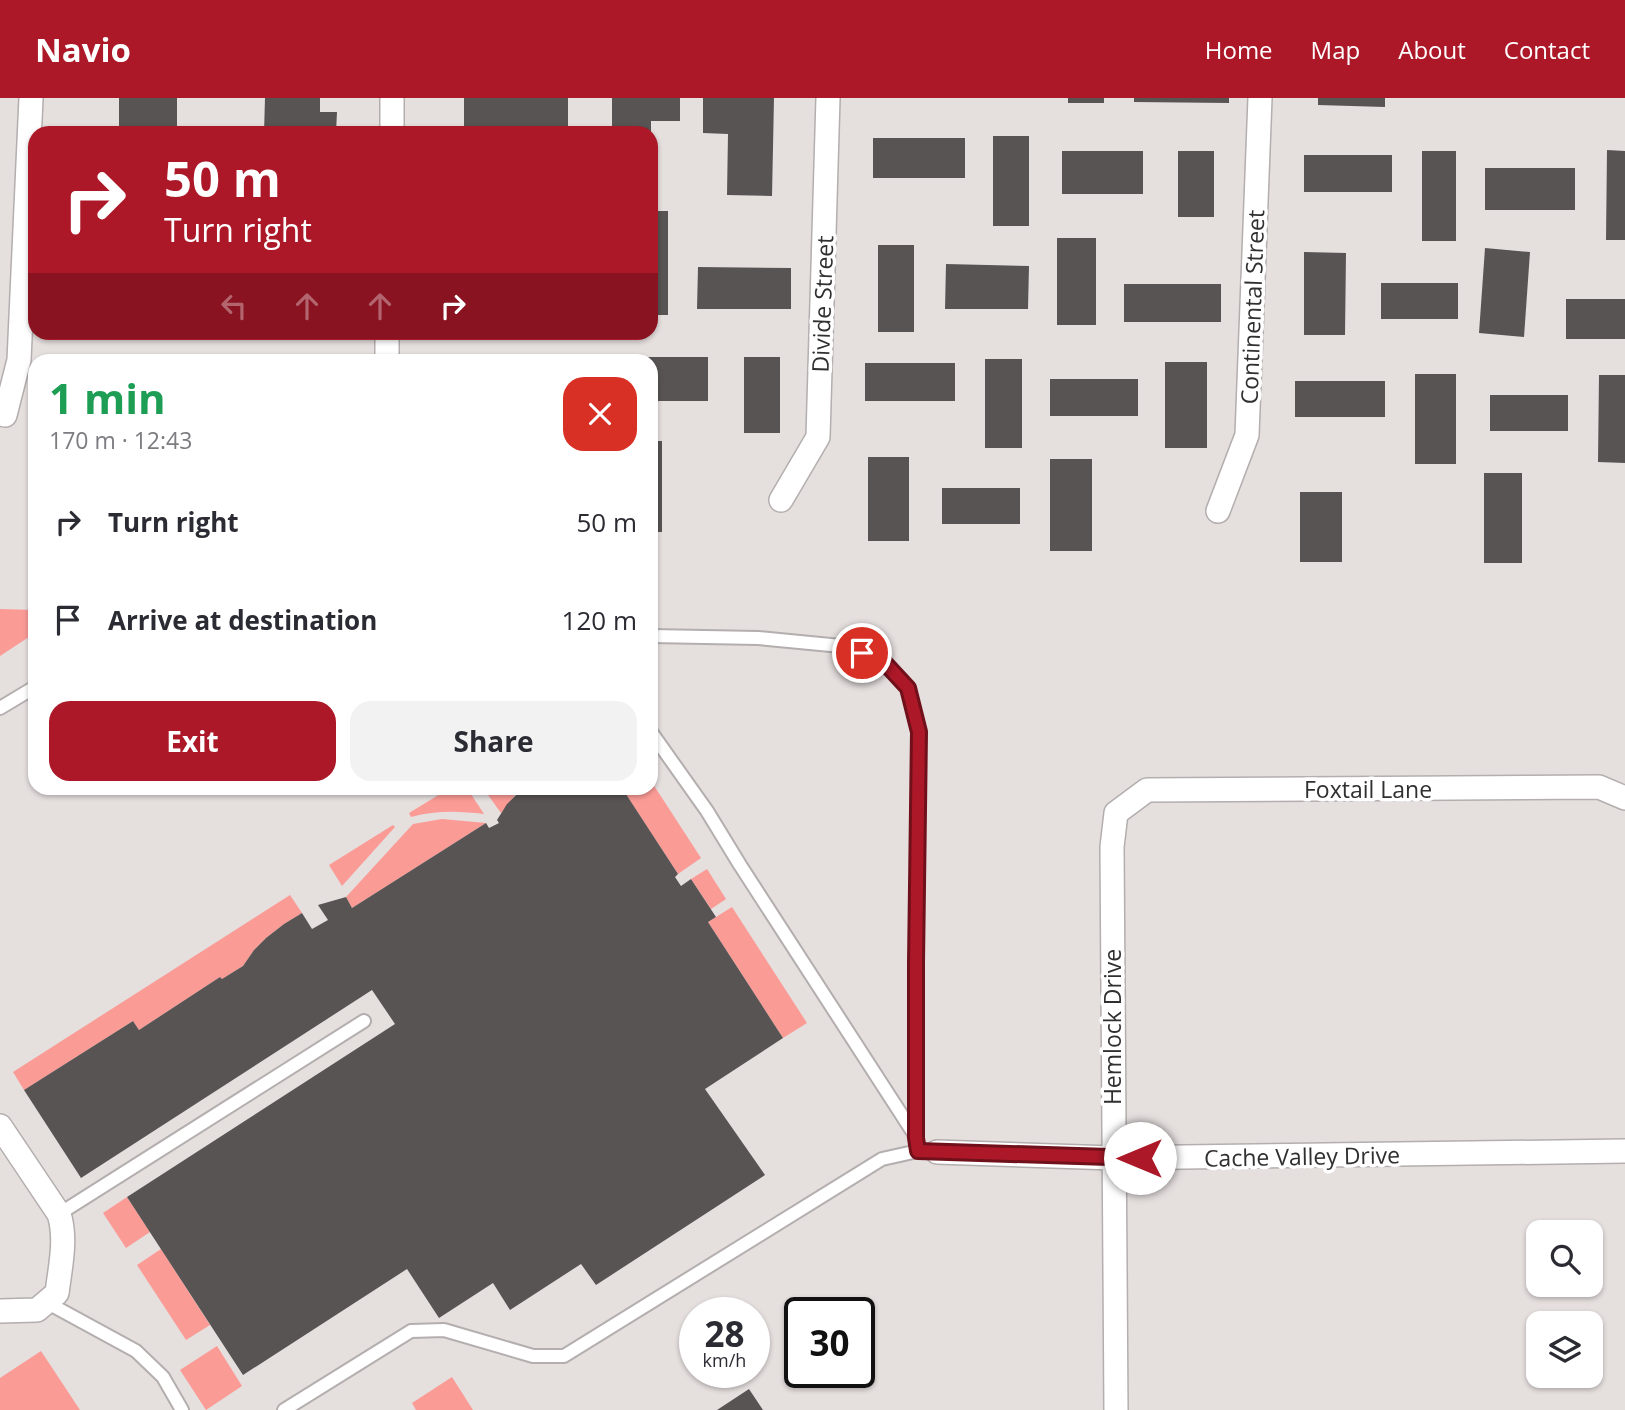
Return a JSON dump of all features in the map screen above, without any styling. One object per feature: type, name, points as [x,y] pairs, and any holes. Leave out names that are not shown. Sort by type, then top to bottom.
[{"type":"street","points":[[30,126],[31,98]]},
{"type":"street","points":[[392,98],[392,126]]},
{"type":"street","name":"Divide Street","points":[[781,500],[818,437],[828,98]]},
{"type":"street","name":"Continental Street","points":[[1218,511],[1247,435],[1260,98]]},
{"type":"street","points":[[5,415],[19,360],[28,164]]},
{"type":"street","name":"Foxtail Lane","points":[[1116,813],[1147,790],[1599,787],[1625,798]]},
{"type":"street","name":"Hemlock Drive","points":[[1116,813],[1112,847],[1116,1410]]},
{"type":"street","points":[[0,1126],[58,1214],[62,1225],[57,1293],[37,1310],[0,1311]]},
{"type":"street","name":"Cache Valley Drive","points":[[927,1152],[1113,1158],[1625,1151]]},
{"type":"lane","points":[[658,636],[758,638],[841,646],[883,661],[908,688],[919,732],[916,1138]]},
{"type":"lane","points":[[0,708],[28,691]]},
{"type":"lane","points":[[284,1410],[411,1331],[444,1330],[533,1356],[564,1356],[882,1159],[927,1152],[707,811],[658,742]]},
{"type":"lane","points":[[58,1214],[364,1021]]},
{"type":"lane","points":[[46,1302],[136,1351],[163,1377],[182,1410]]},
{"type":"shaded area","points":[[0,609],[28,610],[28,638],[0,656]]},
{"type":"shaded area","points":[[658,792],[701,858],[678,874],[626,795],[658,795]]},
{"type":"shaded area","points":[[439,795],[472,795],[484,814],[448,812],[411,817],[409,813]]},
{"type":"shaded area","points":[[488,795],[515,795],[501,813]]},
{"type":"shaded area","points":[[442,819],[486,823],[352,908],[346,897],[413,824]]},
{"type":"shaded area","points":[[393,825],[395,827],[342,886],[329,865]]},
{"type":"shaded area","points":[[707,869],[726,899],[711,909],[691,879]]},
{"type":"shaded area","points":[[290,895],[302,913],[266,938],[243,966],[222,979],[220,977],[139,1030],[133,1021],[24,1090],[13,1072]]},
{"type":"shaded area","points":[[732,907],[807,1023],[783,1038],[708,922]]},
{"type":"shaded area","points":[[127,1197],[150,1232],[126,1248],[103,1213]]},
{"type":"shaded area","points":[[161,1249],[210,1325],[186,1340],[137,1265]]},
{"type":"shaded area","points":[[217,1346],[242,1386],[206,1410],[180,1370]]},
{"type":"shaded area","points":[[41,1351],[80,1410],[0,1410],[0,1378]]},
{"type":"shaded area","points":[[452,1377],[473,1410],[416,1410],[412,1403]]},
{"type":"building","points":[[119,98],[177,98],[177,126],[119,126]]},
{"type":"building","points":[[265,98],[320,98],[320,112],[337,112],[336,126],[264,126]]},
{"type":"building","points":[[464,98],[568,98],[568,126],[464,126]]},
{"type":"building","points":[[612,98],[680,98],[680,121],[651,121],[651,126],[612,126]]},
{"type":"building","points":[[703,98],[774,98],[772,196],[727,195],[728,134],[703,133]]},
{"type":"building","points":[[1068,98],[1104,98],[1104,103],[1068,103]]},
{"type":"building","points":[[1134,98],[1229,98],[1229,103],[1134,102]]},
{"type":"building","points":[[1318,98],[1385,98],[1385,107],[1318,105]]},
{"type":"building","points":[[993,136],[1029,136],[1029,226],[993,226]]},
{"type":"building","points":[[873,138],[965,138],[965,178],[873,178]]},
{"type":"building","points":[[1607,150],[1625,151],[1625,240],[1606,240]]},
{"type":"building","points":[[1062,151],[1143,151],[1143,194],[1062,194]]},
{"type":"building","points":[[1178,151],[1214,151],[1214,217],[1178,217]]},
{"type":"building","points":[[1422,151],[1456,151],[1456,241],[1422,241]]},
{"type":"building","points":[[1304,155],[1392,155],[1392,192],[1304,192]]},
{"type":"building","points":[[1485,168],[1575,168],[1575,210],[1485,210]]},
{"type":"building","points":[[658,211],[668,211],[668,315],[658,315]]},
{"type":"building","points":[[1057,238],[1096,238],[1096,325],[1057,325]]},
{"type":"building","points":[[878,245],[914,245],[914,332],[878,332]]},
{"type":"building","points":[[1485,248],[1530,252],[1524,337],[1479,333]]},
{"type":"building","points":[[1304,252],[1346,253],[1345,335],[1304,335]]},
{"type":"building","points":[[946,264],[1029,266],[1028,309],[945,309]]},
{"type":"building","points":[[698,267],[791,268],[791,309],[697,309]]},
{"type":"building","points":[[1381,283],[1458,283],[1458,319],[1381,319]]},
{"type":"building","points":[[1124,284],[1221,284],[1221,322],[1124,322]]},
{"type":"building","points":[[1566,299],[1625,299],[1625,339],[1566,339]]},
{"type":"building","points":[[658,357],[708,357],[708,401],[658,401]]},
{"type":"building","points":[[744,357],[780,357],[780,433],[744,433]]},
{"type":"building","points":[[985,359],[1022,359],[1022,448],[985,448]]},
{"type":"building","points":[[1165,362],[1207,362],[1207,448],[1165,448]]},
{"type":"building","points":[[865,363],[955,363],[955,401],[865,401]]},
{"type":"building","points":[[1415,374],[1456,374],[1456,464],[1415,464]]},
{"type":"building","points":[[1599,375],[1625,375],[1625,463],[1598,462]]},
{"type":"building","points":[[1050,379],[1138,379],[1138,416],[1050,416]]},
{"type":"building","points":[[1295,381],[1385,381],[1385,417],[1295,417]]},
{"type":"building","points":[[1490,395],[1568,395],[1568,431],[1490,431]]},
{"type":"building","points":[[658,441],[662,441],[662,532],[658,532]]},
{"type":"building","points":[[868,457],[909,457],[909,541],[868,541]]},
{"type":"building","points":[[1050,459],[1092,459],[1092,551],[1050,551]]},
{"type":"building","points":[[1484,473],[1522,473],[1522,563],[1484,563]]},
{"type":"building","points":[[942,488],[1020,488],[1020,524],[942,524]]},
{"type":"building","points":[[1300,492],[1342,492],[1342,562],[1300,562]]},
{"type":"building","points":[[516,795],[627,795],[678,874],[675,877],[681,886],[691,879],[716,917],[708,922],[783,1038],[705,1089],[765,1175],[596,1285],[581,1264],[510,1310],[493,1283],[439,1318],[407,1269],[243,1375],[127,1197],[395,1024],[372,990],[81,1178],[24,1090],[133,1021],[139,1030],[220,977],[222,979],[243,966],[266,938],[302,913],[312,929],[328,920],[318,905],[346,897],[352,908],[486,823],[489,828],[499,823],[497,820]]},
{"type":"building","points":[[749,1389],[763,1410],[717,1410]]},
{"type":"route","points":[[862,653],[883,661],[908,688],[919,732],[916,963],[918,1151],[1140,1158]]}]
